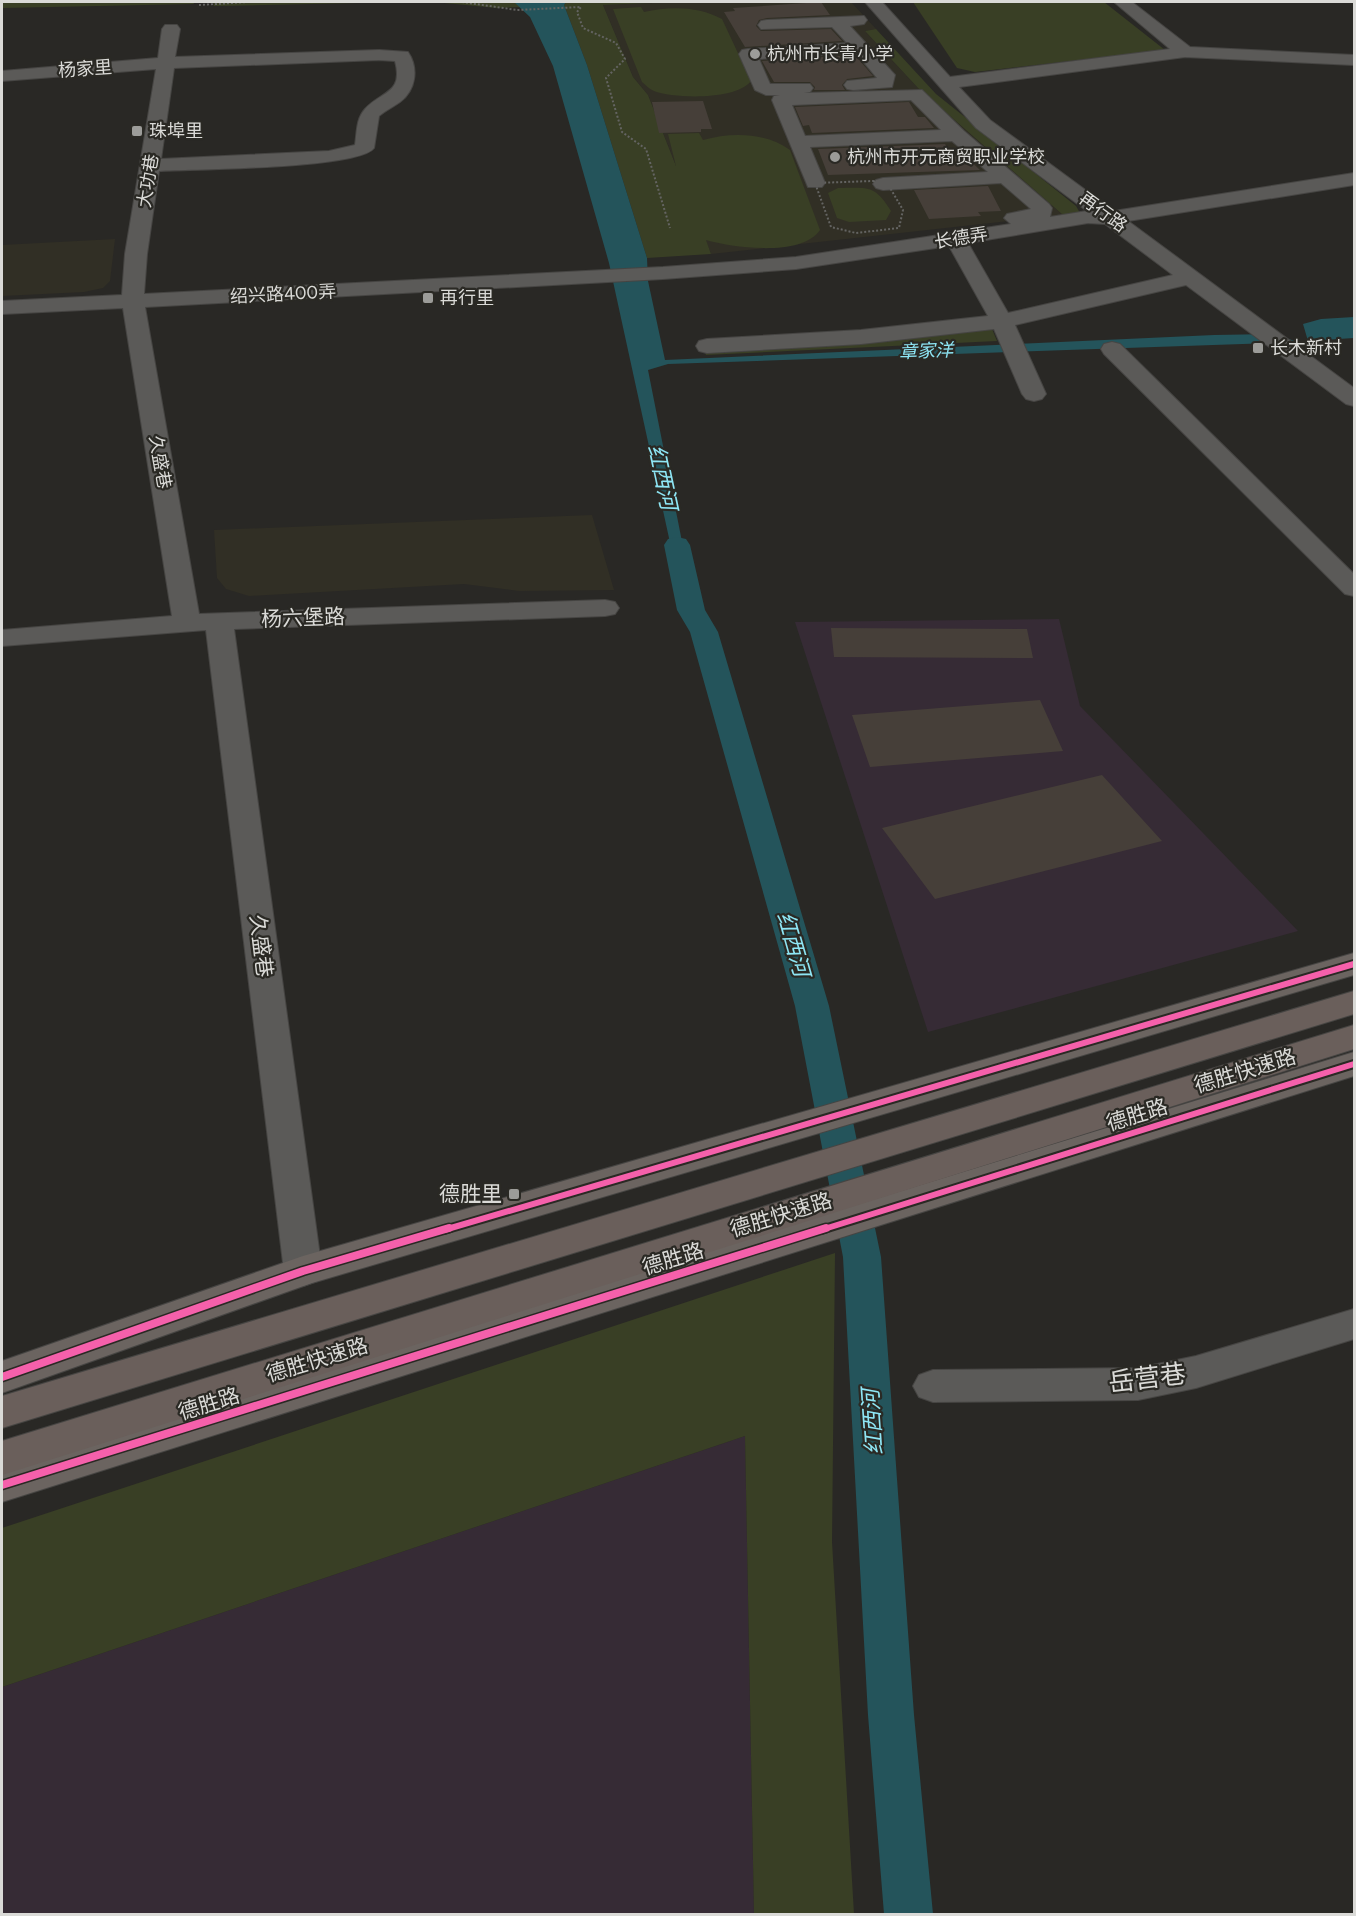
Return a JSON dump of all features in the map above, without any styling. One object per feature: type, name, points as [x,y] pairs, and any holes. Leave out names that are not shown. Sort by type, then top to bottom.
[{"type":"highway","name":"德胜快速路","points":[[2,1412],[1354,1002]]},
{"type":"highway","name":"德胜快速路","points":[[2,1458],[1354,1037]]},
{"type":"main road","points":[[2,1377],[303,1271],[1354,964]]},
{"type":"main road","name":"德胜路","points":[[2,1485],[1354,1064]]},
{"type":"street","points":[[1122,2],[1185,52]]},
{"type":"street","points":[[767,25],[789,20],[840,19],[878,8]]},
{"type":"street","name":"再行路","points":[[878,8],[983,124],[1354,399]]},
{"type":"street","points":[[840,19],[860,48],[886,75],[886,83],[766,90],[761,86],[748,54],[860,48]]},
{"type":"street","name":"大功巷","points":[[133,300],[136,254],[168,63],[167,50],[171,28]]},
{"type":"street","points":[[946,83],[1185,52],[1354,60]]},
{"type":"street","name":"杨家里","points":[[2,76],[168,63],[379,55],[402,56],[407,64],[403,88],[392,100],[376,108],[367,120],[364,148],[352,153],[328,157],[151,165]]},
{"type":"street","points":[[815,183],[781,100],[916,94],[957,135],[1042,208],[1042,214],[880,238]]},
{"type":"street","points":[[798,142],[957,135]]},
{"type":"street","points":[[883,184],[1007,177]]},
{"type":"street","name":"长德弄","points":[[565,278],[796,263],[880,238],[955,240],[1088,217],[1111,219],[1354,179]]},
{"type":"street","points":[[955,240],[1009,338],[1034,394]]},
{"type":"street","points":[[707,346],[861,337],[1009,338],[1192,277]]},
{"type":"street","name":"绍兴路400弄","points":[[2,308],[565,278]]},
{"type":"street","name":"久盛巷","points":[[133,300],[203,622],[303,1271]]},
{"type":"street","points":[[1112,349],[1354,588]]},
{"type":"street","name":"杨六堡路","points":[[2,638],[203,622],[605,608]]},
{"type":"street","name":"岳营巷","points":[[933,1386],[1138,1384],[1196,1372],[1354,1324]]},
{"type":"path","points":[[199,5],[248,2]]},
{"type":"path","points":[[462,2],[487,7],[543,10],[581,7],[577,12],[584,28],[616,43],[625,59],[606,78],[622,132],[646,149],[670,228]]},
{"type":"path","points":[[873,181],[883,184],[889,186],[903,210],[899,228],[880,238],[842,232],[831,227],[815,183],[873,181]]},
{"type":"shaded area","name":"杭州市开元商贸职业学校","points":[[676,2],[851,2],[876,29],[865,31],[918,88],[1063,215],[711,254],[648,95],[633,77],[603,5]]},
{"type":"shaded area","points":[[115,239],[110,281],[103,288],[84,292],[2,296],[2,245]]},
{"type":"shaded area","points":[[592,515],[614,590],[519,591],[464,584],[249,596],[226,589],[217,578],[214,530]]},
{"type":"shaded area","points":[[1059,619],[1080,706],[1298,931],[928,1032],[795,622]]},
{"type":"shaded area","points":[[745,1436],[754,1914],[2,1914],[2,1687]]},
{"type":"green space","points":[[2,2],[193,2],[194,4],[2,8]]},
{"type":"green space","points":[[213,2],[406,2],[214,6]]},
{"type":"green space","points":[[434,2],[514,2],[522,7],[497,8]]},
{"type":"green space","points":[[566,2],[676,2],[603,5],[633,77],[648,95],[676,166],[668,134],[699,133],[703,140],[748,135],[780,144],[790,150],[820,230],[811,239],[783,247],[733,246],[706,240],[711,254],[647,258],[587,65],[564,5]]},
{"type":"green space","points":[[913,2],[1104,2],[1165,50],[975,72],[957,68]]},
{"type":"green space","points":[[641,7],[644,12],[674,8],[694,9],[722,19],[751,81],[733,92],[720,95],[664,94],[651,89],[642,82],[613,9]]},
{"type":"green space","points":[[876,29],[936,94],[1076,206],[1080,213],[1063,215],[918,88],[865,31]]},
{"type":"green space","points":[[838,188],[869,189],[880,196],[891,211],[886,220],[849,222],[837,218],[828,193]]},
{"type":"green space","points":[[992,329],[997,341],[706,355],[704,350]]},
{"type":"green space","points":[[835,1253],[832,1542],[854,1914],[754,1914],[745,1436],[2,1687],[2,1528]]},
{"type":"water","name":"章家洋","points":[[514,2],[566,2],[564,5],[587,65],[647,258],[648,281],[665,360],[1214,335],[1273,334],[1298,342],[668,364],[648,370],[691,587],[681,593],[609,263],[553,66],[530,17]]},
{"type":"water","points":[[1354,317],[1354,338],[1308,341],[1303,324],[1321,319]]},
{"type":"building","points":[[821,2],[830,15],[767,18],[759,20],[756,26],[761,31],[831,29],[842,41],[745,47],[724,12],[735,11],[733,8]]},
{"type":"building","points":[[855,55],[873,76],[847,79],[842,85],[845,90],[814,90],[815,87],[810,82],[774,82],[762,61]]},
{"type":"building","points":[[703,101],[712,129],[701,129],[701,132],[659,133],[652,102]]},
{"type":"building","points":[[909,102],[918,117],[925,117],[934,128],[812,133],[809,125],[803,126],[795,107]]},
{"type":"building","points":[[945,144],[951,153],[962,153],[980,170],[828,175],[818,149]]},
{"type":"building","points":[[988,186],[1001,211],[978,212],[981,216],[929,219],[914,190]]},
{"type":"building","points":[[831,628],[1027,629],[1033,658],[834,657]]},
{"type":"building","points":[[1040,700],[1063,751],[870,767],[852,715]]},
{"type":"building","points":[[1102,775],[1162,841],[935,899],[882,828]]},
{"type":"waterway","name":"红西河","points":[[677,545],[691,610],[704,632],[812,1006],[862,1257],[891,1715],[909,1914]]},
{"type":"cycle path","points":[[2,1377],[303,1271],[1354,964]]},
{"type":"cycle path","points":[[2,1485],[1354,1064]]},
{"type":"place","name":"杭州市长青小学","points":[[755,54]]},
{"type":"place","name":"珠埠里","points":[[137,131]]},
{"type":"place","name":"杭州市开元商贸职业学校","points":[[835,157]]},
{"type":"place","name":"再行里","points":[[428,298]]},
{"type":"place","name":"长木新村","points":[[1258,348]]},
{"type":"place","name":"德胜里","points":[[514,1194]]}]
